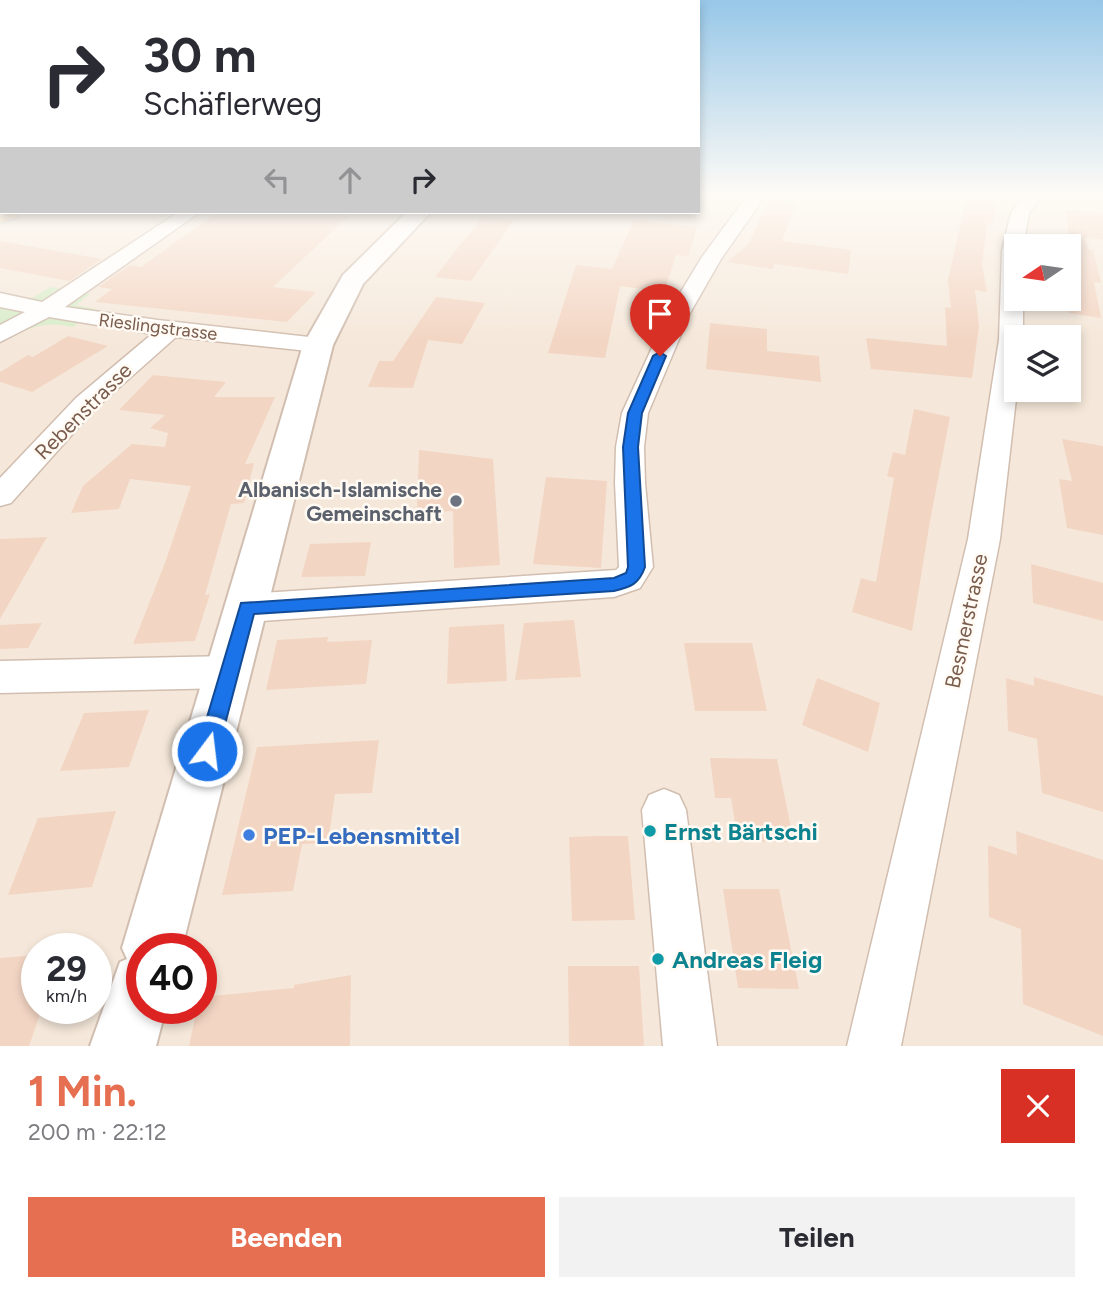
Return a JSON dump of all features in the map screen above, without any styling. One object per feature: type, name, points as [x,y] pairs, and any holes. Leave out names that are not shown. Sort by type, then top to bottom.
[{"type":"street","points":[[0,335],[44,311],[142,245]]},
{"type":"street","points":[[156,933],[318,345],[352,281],[387,245]]},
{"type":"street","points":[[247,608],[627,581],[633,576],[636,567],[630,483],[630,447],[635,413],[679,313],[712,257],[723,245]]},
{"type":"street","name":"Besmerstrasse","points":[[874,1046],[984,539],[1011,340],[1013,245]]},
{"type":"street","name":"Rieslingstrasse","points":[[0,300],[44,311],[170,330],[318,345]]},
{"type":"street","name":"Rebenstrasse","points":[[0,496],[85,404],[170,330]]},
{"type":"street","points":[[0,677],[229,672]]},
{"type":"street","points":[[664,810],[690,1046]]},
{"type":"street","points":[[123,1046],[130,1024]]},
{"type":"shaded area","points":[[0,245],[1004,245],[1004,312],[1082,312],[1082,245],[1103,245],[1103,1046],[0,1046]]},
{"type":"green space","points":[[50,287],[90,294],[76,305],[100,310],[72,327],[43,325],[0,343],[0,293],[31,299]]},
{"type":"building","points":[[0,245],[22,245],[102,259],[69,281],[0,268]]},
{"type":"building","points":[[172,245],[318,245],[273,287],[316,292],[287,322],[95,302],[112,289],[98,287],[130,265],[141,267]]},
{"type":"building","points":[[460,245],[497,245],[471,281],[435,277]]},
{"type":"building","points":[[623,245],[691,245],[688,256],[676,255],[664,292],[620,286],[605,358],[548,353],[576,265],[612,269]]},
{"type":"building","points":[[748,245],[811,245],[851,250],[848,274],[774,264],[773,269],[727,262]]},
{"type":"building","points":[[956,245],[984,245],[982,265],[987,292],[975,290],[979,326],[972,378],[871,369],[866,338],[947,346],[945,307],[951,308],[948,280]]},
{"type":"building","points":[[1082,245],[1087,245],[1088,249],[1093,250],[1101,283],[1094,282],[1101,318],[1069,313],[1082,312]]},
{"type":"building","points":[[436,297],[485,303],[462,344],[428,340],[413,388],[368,387],[379,361],[393,361]]},
{"type":"building","points":[[710,323],[767,329],[767,351],[819,356],[821,382],[706,369]]},
{"type":"building","points":[[68,336],[108,346],[32,392],[0,382],[0,372],[28,355],[33,357]]},
{"type":"building","points":[[153,375],[226,382],[214,397],[275,397],[245,464],[254,463],[244,503],[231,504],[205,595],[210,594],[195,641],[133,644],[165,563],[191,486],[130,479],[119,509],[71,513],[83,486],[132,444],[165,447],[168,433],[150,428],[165,415],[119,410]]},
{"type":"building","points":[[914,409],[950,417],[912,631],[852,612],[861,578],[876,582],[894,478],[887,476],[893,452],[905,455]]},
{"type":"building","points":[[1062,439],[1103,446],[1103,535],[1067,528],[1059,479],[1072,481]]},
{"type":"building","points":[[419,450],[493,459],[500,565],[454,568],[453,511],[417,513]]},
{"type":"building","points":[[546,477],[607,481],[601,568],[533,564]]},
{"type":"building","points":[[47,537],[0,619],[0,539]]},
{"type":"building","points":[[371,542],[365,576],[301,577],[310,544]]},
{"type":"building","points":[[1031,564],[1103,583],[1103,621],[1033,603]]},
{"type":"building","points":[[574,620],[581,677],[515,680],[524,623]]},
{"type":"building","points":[[42,623],[28,648],[0,649],[0,625]]},
{"type":"building","points":[[504,624],[507,681],[447,684],[449,627]]},
{"type":"building","points":[[328,637],[327,642],[372,640],[366,684],[266,690],[277,640]]},
{"type":"building","points":[[684,643],[752,643],[767,711],[695,711]]},
{"type":"building","points":[[1034,677],[1103,696],[1103,812],[1042,793],[1037,739],[1008,731],[1006,678],[1034,686]]},
{"type":"building","points":[[817,678],[880,703],[868,752],[802,725]]},
{"type":"building","points":[[149,710],[129,767],[60,771],[84,713]]},
{"type":"building","points":[[379,740],[372,793],[335,794],[328,843],[302,844],[293,891],[222,895],[257,747]]},
{"type":"building","points":[[710,758],[777,759],[794,842],[738,841],[731,798],[715,798]]},
{"type":"building","points":[[116,811],[92,887],[8,895],[38,818]]},
{"type":"building","points":[[1016,831],[1103,860],[1103,1036],[1023,1004],[1021,929],[989,917],[988,845],[1017,855]]},
{"type":"building","points":[[628,836],[635,920],[572,921],[569,837]]},
{"type":"building","points":[[723,889],[779,889],[799,989],[738,988]]},
{"type":"building","points":[[21,956],[21,1024],[37,1024],[29,1046],[0,1046],[0,958]]},
{"type":"building","points":[[568,966],[639,966],[644,1046],[569,1046]]},
{"type":"building","points":[[351,975],[350,1046],[189,1046],[194,1024],[217,1024],[217,995],[294,988],[294,985]]},
{"type":"place","name":"Albanisch-Islamische Gemeinschaft","points":[[456,501]]},
{"type":"place","name":"Ernst Bärtschi","points":[[650,831]]},
{"type":"place","name":"PEP-Lebensmittel","points":[[249,835]]},
{"type":"place","name":"Andreas Fleig","points":[[658,959]]},
{"type":"route","points":[[207,751],[247,608],[614,584],[627,581],[633,576],[636,567],[630,447],[635,413],[660,356]]}]
